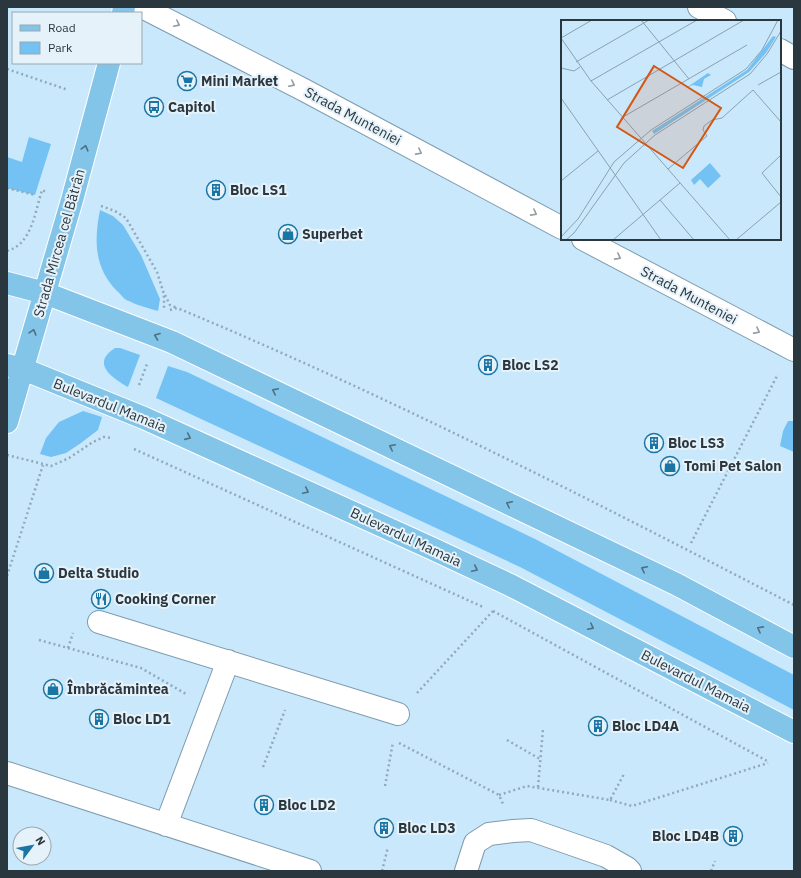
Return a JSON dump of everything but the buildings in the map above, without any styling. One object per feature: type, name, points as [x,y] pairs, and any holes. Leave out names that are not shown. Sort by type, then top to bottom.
[{"type":"main road","name":"Strada Mircea cel Bătrân","points":[[7,422],[15,367],[44,293],[72,200],[109,64]]},
{"type":"main road","points":[[7,283],[44,293],[157,336],[361,432],[676,584],[794,647]]},
{"type":"main road","name":"Bulevardul Mamaia","points":[[15,367],[130,412],[510,585],[794,732]]},
{"type":"street","name":"Strada Munteniei","points":[[142,7],[304,90],[561,227]]},
{"type":"street","points":[[699,7],[723,20]]},
{"type":"street","points":[[781,51],[794,58]]},
{"type":"street","name":"Strada Munteniei","points":[[585,240],[793,349]]},
{"type":"street","points":[[99,622],[398,714]]},
{"type":"street","points":[[166,825],[228,661]]},
{"type":"street","points":[[7,773],[310,871]]},
{"type":"street","points":[[466,871],[475,842],[489,834],[531,830],[606,856],[628,868],[630,871]]},
{"type":"path","points":[[7,69],[68,90]]},
{"type":"path","points":[[7,188],[35,196]]},
{"type":"path","points":[[7,251],[17,247],[27,236],[42,190],[45,192]]},
{"type":"path","points":[[101,207],[115,211],[126,218],[157,272],[164,294],[170,305],[330,374],[566,488],[794,605]]},
{"type":"path","points":[[164,294],[164,312],[177,308]]},
{"type":"path","points":[[130,412],[157,336]]},
{"type":"path","points":[[691,543],[793,349]]},
{"type":"path","points":[[7,455],[51,466],[92,442],[104,437],[120,438]]},
{"type":"path","points":[[134,449],[486,608]]},
{"type":"path","points":[[7,576],[43,465]]},
{"type":"path","points":[[398,714],[493,611],[769,762],[632,806],[610,800],[527,786],[499,795]]},
{"type":"path","points":[[39,640],[141,668],[192,697]]},
{"type":"path","points":[[263,767],[295,682]]},
{"type":"path","points":[[538,787],[543,729]]},
{"type":"path","points":[[385,786],[393,740],[499,795],[513,831]]},
{"type":"path","points":[[507,740],[540,760]]},
{"type":"path","points":[[610,800],[624,774]]},
{"type":"path","points":[[382,871],[388,847]]},
{"type":"path","points":[[711,871],[714,861]]},
{"type":"green space","points":[[29,137],[51,144],[35,195],[7,188],[7,157],[22,162]]},
{"type":"green space","points":[[100,210],[113,216],[123,225],[141,255],[160,299],[158,311],[132,303],[117,291],[109,282],[100,263],[98,253],[97,232]]},
{"type":"green space","points":[[115,348],[120,348],[140,355],[128,387],[111,375],[106,370],[104,365],[104,360]]},
{"type":"green space","points":[[168,366],[187,372],[535,539],[794,675],[794,710],[520,567],[156,398]]},
{"type":"green space","points":[[83,411],[102,417],[98,430],[66,453],[51,457],[40,454],[46,438],[59,422]]},
{"type":"green space","points":[[788,421],[794,421],[794,452],[780,446],[783,431]]},
{"type":"place","name":"Mini Market","points":[[187,81]]},
{"type":"place","name":"Capitol","points":[[154,107]]},
{"type":"place","name":"Bloc LS1","points":[[216,190]]},
{"type":"place","name":"Superbet","points":[[288,234]]},
{"type":"place","name":"Bloc LS2","points":[[488,365]]},
{"type":"place","name":"Bloc LS3","points":[[654,443]]},
{"type":"place","name":"Tomi Pet Salon","points":[[670,466]]},
{"type":"place","name":"Delta Studio","points":[[44,573]]},
{"type":"place","name":"Cooking Corner","points":[[101,599]]},
{"type":"place","name":"Îmbrăcămintea","points":[[53,689]]},
{"type":"place","name":"Bloc LD1","points":[[99,719]]},
{"type":"place","name":"Bloc LD4A","points":[[598,726]]},
{"type":"place","name":"Bloc LD2","points":[[264,805]]},
{"type":"place","name":"Bloc LD3","points":[[384,828]]},
{"type":"place","name":"Bloc LD4B","points":[[733,836]]}]
